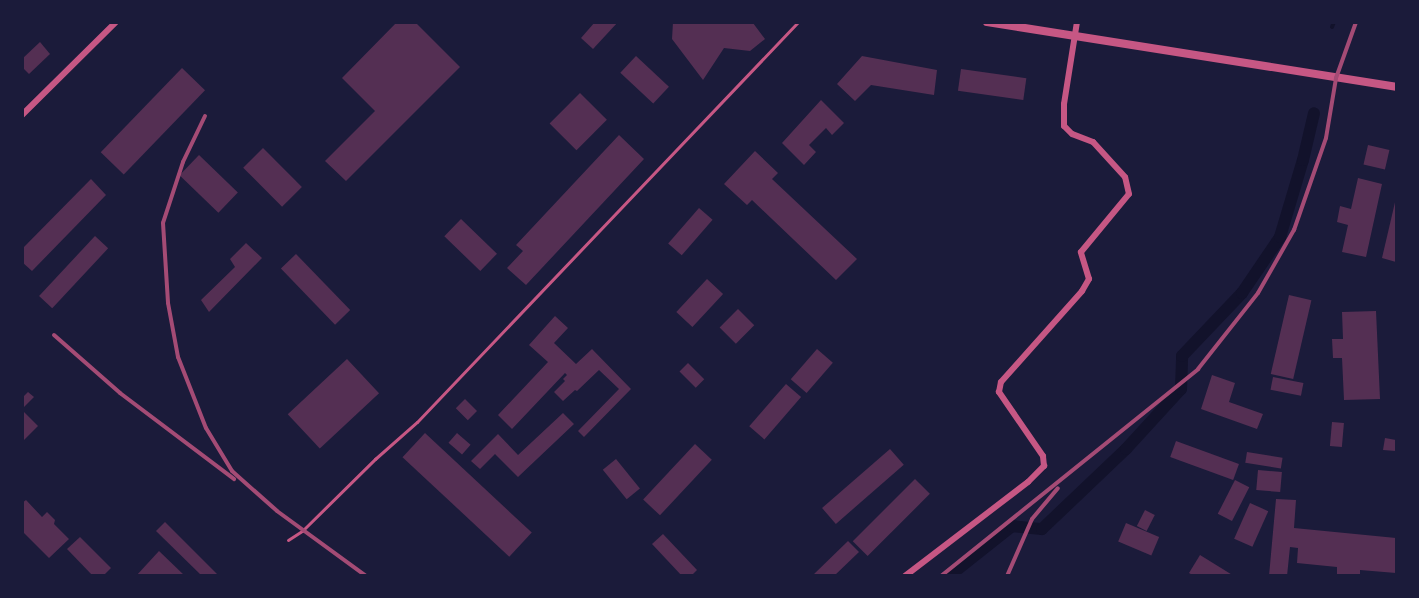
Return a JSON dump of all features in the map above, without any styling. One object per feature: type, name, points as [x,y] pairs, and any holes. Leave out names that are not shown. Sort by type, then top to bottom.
[{"type":"street","points":[[22,115],[116,22]]},
{"type":"street","points":[[987,22],[1396,87]]},
{"type":"street","points":[[904,576],[1028,482],[1044,466],[1042,456],[999,392],[1001,382],[1082,291],[1089,279],[1081,252],[1129,194],[1125,177],[1093,142],[1072,134],[1064,126],[1064,104],[1077,22]]},
{"type":"lane","points":[[288,540],[302,531],[375,459],[417,422],[798,22]]},
{"type":"building","points":[[397,22],[415,22],[460,67],[346,181],[325,161],[375,111],[342,78]]},
{"type":"building","points":[[595,22],[618,22],[593,49],[581,38]]},
{"type":"building","points":[[673,22],[753,23],[765,39],[750,51],[724,48],[703,80],[672,39]]},
{"type":"building","points":[[40,42],[50,54],[29,74],[22,67],[22,59]]},
{"type":"building","points":[[636,56],[669,87],[653,104],[620,73]]},
{"type":"building","points":[[862,56],[937,70],[934,95],[871,85],[855,101],[837,84]]},
{"type":"building","points":[[182,68],[205,90],[124,174],[101,152]]},
{"type":"building","points":[[961,69],[1026,78],[1023,100],[958,91]]},
{"type":"building","points":[[580,93],[607,120],[576,150],[550,123]]},
{"type":"building","points":[[821,100],[844,123],[832,135],[826,128],[809,145],[816,152],[804,165],[782,143]]},
{"type":"building","points":[[619,135],[644,159],[526,285],[507,268],[523,251],[516,245]]},
{"type":"building","points":[[1368,145],[1389,150],[1385,169],[1364,164]]},
{"type":"building","points":[[263,148],[302,187],[282,207],[243,168]]},
{"type":"building","points":[[755,151],[778,173],[772,179],[857,259],[836,280],[752,200],[747,205],[724,184]]},
{"type":"building","points":[[199,155],[238,193],[218,213],[180,175]]},
{"type":"building","points":[[1358,178],[1382,184],[1366,257],[1342,252],[1348,225],[1337,222],[1340,206],[1351,209]]},
{"type":"building","points":[[91,179],[106,195],[32,271],[22,262],[22,249]]},
{"type":"building","points":[[1396,198],[1396,262],[1382,258]]},
{"type":"building","points":[[699,208],[713,220],[682,255],[668,243]]},
{"type":"building","points":[[461,219],[497,254],[480,271],[444,236]]},
{"type":"building","points":[[95,236],[108,248],[52,308],[39,296]]},
{"type":"building","points":[[246,243],[262,258],[209,312],[201,300],[235,267],[230,259]]},
{"type":"building","points":[[296,254],[350,310],[335,325],[281,269]]},
{"type":"building","points":[[707,279],[723,294],[692,327],[676,312]]},
{"type":"building","points":[[1289,295],[1311,300],[1293,379],[1271,374]]},
{"type":"building","points":[[738,309],[754,325],[736,344],[720,327]]},
{"type":"building","points":[[1376,311],[1380,399],[1344,400],[1342,358],[1333,358],[1332,339],[1343,339],[1342,312]]},
{"type":"building","points":[[555,316],[568,328],[554,343],[576,364],[592,349],[631,389],[584,437],[578,431],[619,389],[599,370],[563,401],[554,392],[565,381],[563,379],[567,375],[565,373],[512,429],[498,415],[548,362],[529,345]]},
{"type":"building","points":[[817,349],[833,363],[807,393],[791,379]]},
{"type":"building","points":[[347,359],[379,393],[320,449],[288,414]]},
{"type":"building","points":[[688,363],[704,379],[696,388],[680,371]]},
{"type":"building","points":[[1212,375],[1235,383],[1229,402],[1263,414],[1257,429],[1201,409]]},
{"type":"building","points":[[1273,377],[1303,383],[1301,396],[1271,390]]},
{"type":"building","points":[[786,384],[801,397],[764,439],[749,426]]},
{"type":"building","points":[[28,392],[34,397],[22,409],[22,398]]},
{"type":"building","points":[[465,399],[477,411],[468,420],[456,408]]},
{"type":"building","points":[[22,410],[38,426],[22,442]]},
{"type":"building","points":[[563,413],[574,424],[518,477],[495,454],[480,469],[471,461],[498,434],[518,455]]},
{"type":"building","points":[[1332,422],[1344,423],[1342,447],[1330,446]]},
{"type":"building","points":[[425,433],[532,533],[509,557],[402,457]]},
{"type":"building","points":[[457,433],[471,445],[462,455],[448,443]]},
{"type":"building","points":[[1385,438],[1396,440],[1396,451],[1383,450]]},
{"type":"building","points":[[1176,441],[1239,464],[1233,480],[1170,457]]},
{"type":"building","points":[[695,444],[712,460],[660,515],[643,500]]},
{"type":"building","points":[[890,449],[904,465],[836,524],[822,508]]},
{"type":"building","points":[[1247,452],[1283,458],[1281,468],[1245,463]]},
{"type":"building","points":[[616,459],[640,489],[627,499],[603,470]]},
{"type":"building","points":[[1258,470],[1282,472],[1280,492],[1256,490]]},
{"type":"building","points":[[915,479],[930,494],[868,556],[853,541]]},
{"type":"building","points":[[1235,480],[1249,487],[1232,521],[1218,514]]},
{"type":"building","points":[[1276,499],[1296,500],[1294,528],[1396,538],[1396,573],[1360,570],[1360,576],[1337,575],[1337,567],[1297,563],[1298,548],[1290,547],[1287,576],[1269,576]]},
{"type":"building","points":[[26,500],[42,517],[47,512],[55,520],[54,524],[69,539],[49,558],[22,531],[22,503]]},
{"type":"building","points":[[1250,503],[1268,511],[1252,547],[1234,539]]},
{"type":"building","points":[[1145,510],[1155,515],[1147,531],[1137,526]]},
{"type":"building","points":[[165,522],[219,576],[202,576],[156,531]]},
{"type":"building","points":[[1126,523],[1159,537],[1151,555],[1118,541]]},
{"type":"building","points":[[663,534],[697,570],[691,576],[682,576],[652,544]]},
{"type":"building","points":[[80,537],[111,568],[103,576],[93,576],[67,549]]},
{"type":"building","points":[[848,541],[859,552],[834,576],[812,576]]},
{"type":"building","points":[[159,551],[185,576],[136,576]]},
{"type":"building","points":[[1200,555],[1234,576],[1194,576],[1189,573]]},
{"type":"waterway","points":[[1332,27],[1334,22]]},
{"type":"waterway","points":[[949,576],[1012,526],[1042,529],[1126,449],[1181,389],[1182,356],[1242,293],[1280,237],[1303,160],[1314,113]]},
{"type":"railway","points":[[941,576],[1198,369],[1258,293],[1294,230],[1326,138],[1336,78],[1356,22]]},
{"type":"railway","points":[[205,116],[183,162],[163,223],[168,303],[178,357],[206,428],[232,471],[277,511],[366,576]]},
{"type":"railway","points":[[54,335],[120,393],[234,479]]},
{"type":"railway","points":[[1007,576],[1032,519],[1058,488]]}]
